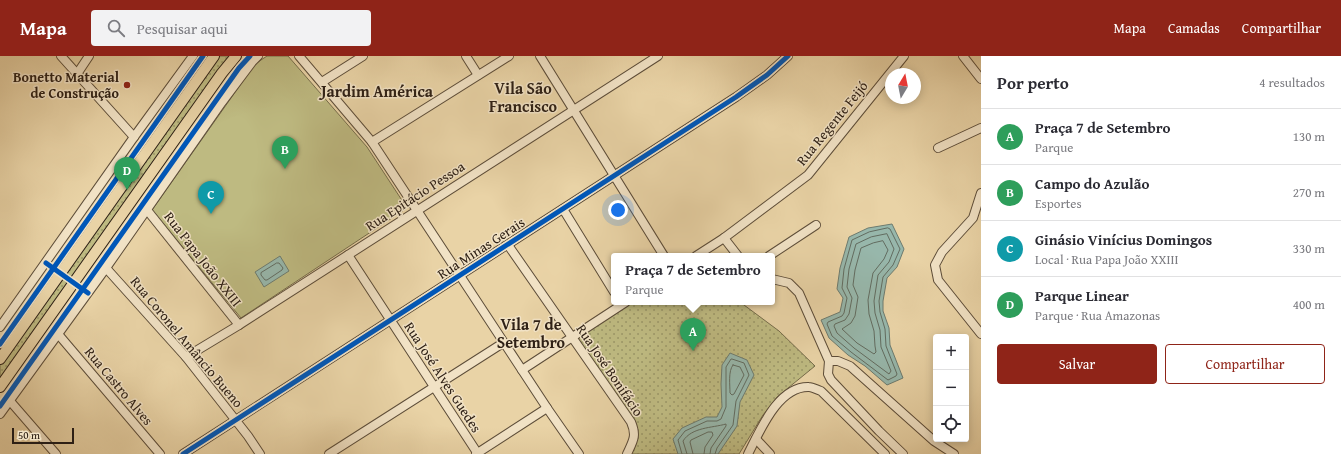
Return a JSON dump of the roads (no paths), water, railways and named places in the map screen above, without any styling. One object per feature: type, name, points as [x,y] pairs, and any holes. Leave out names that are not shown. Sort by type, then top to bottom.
[{"type":"main road","points":[[0,359],[214,56]]},
{"type":"main road","points":[[0,387],[217,79],[236,56]]},
{"type":"street","points":[[61,56],[134,137]]},
{"type":"street","points":[[77,74],[90,56]]},
{"type":"street","points":[[0,327],[193,56]]},
{"type":"street","points":[[0,414],[106,268],[222,102],[258,56]]},
{"type":"street","points":[[299,56],[372,142],[503,343],[579,454]]},
{"type":"street","points":[[322,82],[363,56]]},
{"type":"street","points":[[466,56],[478,75]]},
{"type":"street","points":[[372,142],[509,56]]},
{"type":"street","points":[[540,56],[662,253]]},
{"type":"street","name":"Rua Epitácio Pessoa","points":[[186,357],[239,325],[658,56]]},
{"type":"street","name":"Rua Minas Gerais","points":[[183,454],[736,97],[767,75],[788,56]]},
{"type":"street","name":"Rua Regente Feijó","points":[[701,253],[724,238],[808,175],[904,56]]},
{"type":"street","points":[[963,56],[981,79]]},
{"type":"street","points":[[938,148],[981,128]]},
{"type":"street","points":[[981,194],[977,218],[942,252],[935,265],[938,280],[981,334]]},
{"type":"street","points":[[563,209],[611,287]]},
{"type":"street","name":"Rua Papa João XXIII","points":[[147,210],[239,325]]},
{"type":"street","points":[[774,253],[816,225]]},
{"type":"street","points":[[724,238],[736,253]]},
{"type":"street","name":"Rua José Bonifácio","points":[[508,245],[631,422],[635,431],[634,439],[627,454]]},
{"type":"street","name":"Rua José Alves Guedes","points":[[348,255],[477,454]]},
{"type":"street","name":"Rua Coronel Amâncio Bueno","points":[[106,268],[186,357],[236,420],[260,454]]},
{"type":"street","points":[[775,280],[788,283],[799,293],[829,361],[828,374],[831,380],[903,454]]},
{"type":"street","points":[[522,370],[619,305]]},
{"type":"street","name":"Rua Castro Alves","points":[[58,334],[160,454]]},
{"type":"street","points":[[329,454],[503,343]]},
{"type":"street","points":[[829,361],[838,361],[850,366],[934,441],[954,454]]},
{"type":"street","points":[[748,454],[768,417],[780,400],[797,388],[811,387],[821,392],[884,454]]},
{"type":"street","points":[[10,401],[56,454]]},
{"type":"street","points":[[477,454],[547,408]]},
{"type":"street","points":[[756,439],[770,454]]},
{"type":"water","points":[[892,224],[904,249],[897,267],[887,278],[883,301],[883,311],[889,328],[890,345],[903,378],[887,385],[865,366],[848,355],[829,338],[821,320],[840,312],[843,298],[837,289],[840,268],[849,237],[868,228]]},
{"type":"water","points":[[280,256],[289,271],[264,287],[255,272]]},
{"type":"water","points":[[730,353],[747,360],[754,375],[740,402],[737,426],[718,454],[678,454],[673,439],[682,428],[706,417],[717,417],[722,407],[722,365]]},
{"type":"place","name":"Bonetto Material de Construção","points":[[127,85]]},
{"type":"place","name":"Campo do Azulão","points":[[285,169]]},
{"type":"place","name":"Parque Linear","points":[[127,190]]},
{"type":"place","name":"Ginásio Vinícius Domingos","points":[[211,214]]},
{"type":"place","name":"Praça 7 de Setembro","points":[[693,351]]},
{"type":"district","name":"Jardim América","points":[[377,91]]},
{"type":"district","name":"Vila São Francisco","points":[[523,97]]},
{"type":"district","name":"Vila 7 de Setembro","points":[[531,333]]}]
